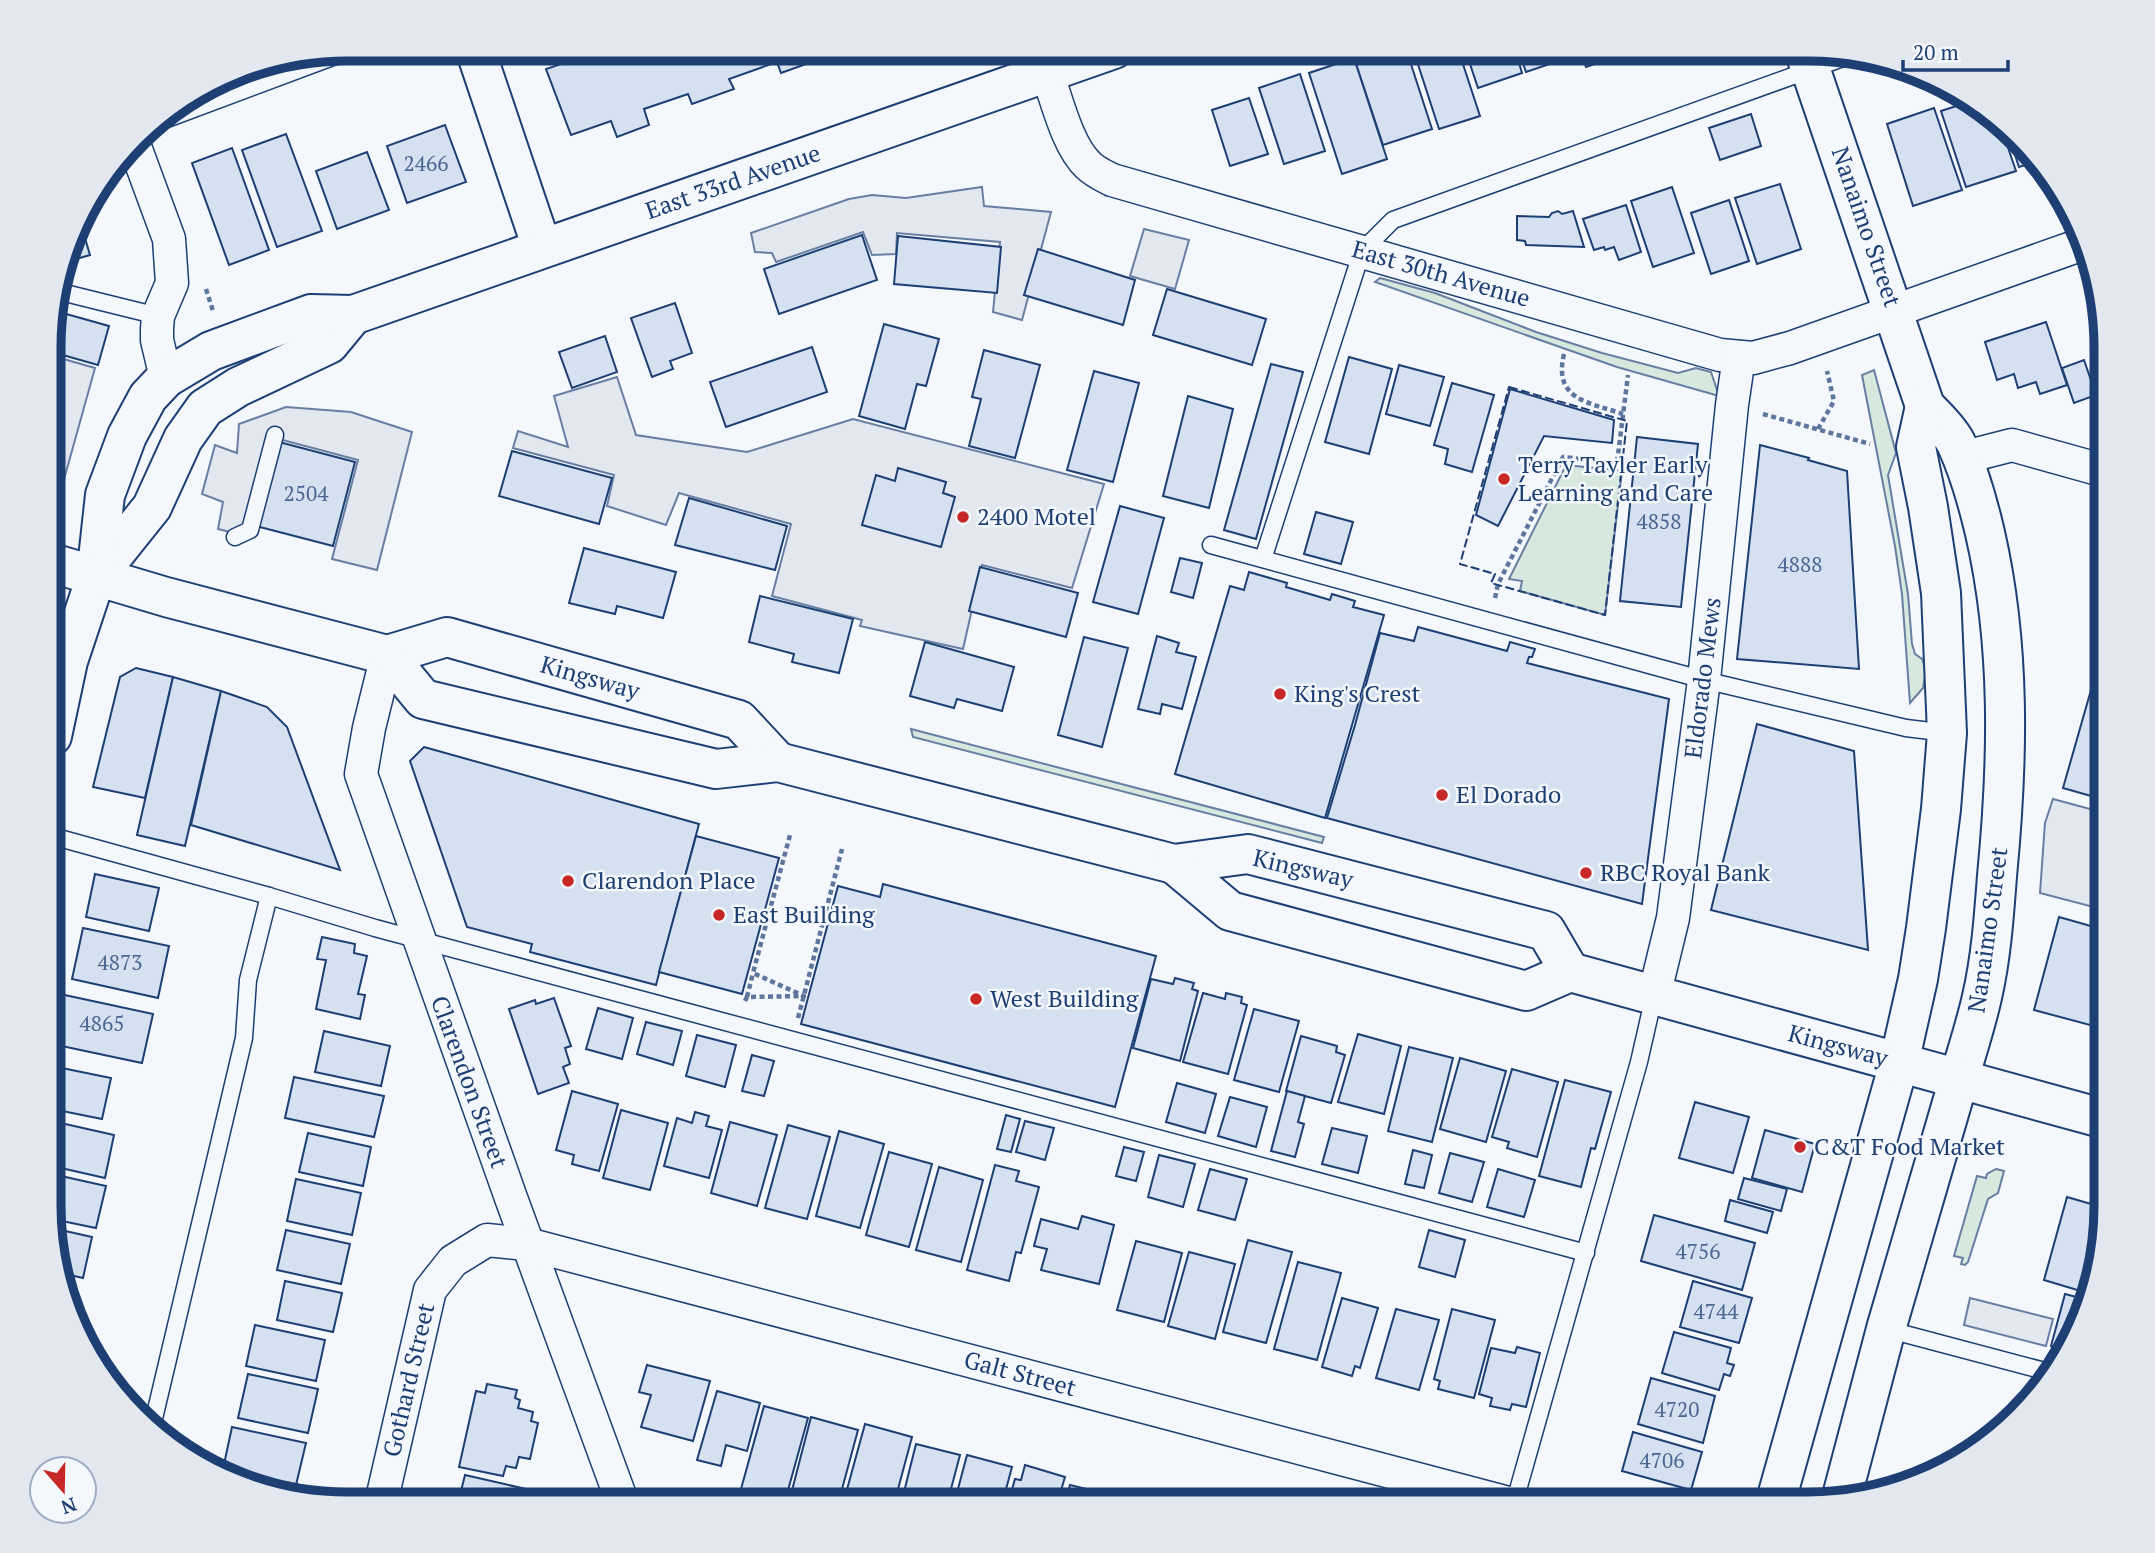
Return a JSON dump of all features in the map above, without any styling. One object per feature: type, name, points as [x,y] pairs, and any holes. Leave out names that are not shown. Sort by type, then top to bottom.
[{"type":"main road","points":[[478,61],[542,248]]},
{"type":"main road","name":"East 33rd Avenue","points":[[96,577],[105,495],[127,436],[148,397],[166,378],[211,351],[311,314],[353,315],[1080,61]]},
{"type":"main road","name":"Nanaimo Street","points":[[1808,61],[1926,406],[1955,440],[1977,499],[1990,554],[2003,652],[2005,747],[2001,836],[1982,995],[1886,1329],[1844,1489]]},
{"type":"main road","points":[[61,692],[68,661],[96,577],[152,507],[183,439],[205,408],[238,387],[329,344],[353,315]]},
{"type":"main road","points":[[1778,1492],[1899,1063],[1918,979],[1926,928],[1941,809],[1947,733],[1941,593],[1916,447],[1926,406]]},
{"type":"main road","points":[[61,566],[387,655]]},
{"type":"main road","name":"Kingsway","points":[[778,762],[739,720],[447,637],[387,655],[423,699],[716,769],[778,762],[1174,864],[1248,854],[1546,931],[1570,972]]},
{"type":"main road","name":"Kingsway","points":[[1174,864],[1230,911],[1373,951],[1526,991],[1570,972],[2094,1116]]},
{"type":"street","name":"East 30th Avenue","points":[[1047,73],[1080,156],[1098,173],[1112,180],[1720,355],[1753,358],[1771,354],[2076,247]]},
{"type":"street","points":[[137,153],[169,239],[172,283],[158,316],[157,341],[166,378]]},
{"type":"street","name":"Eldorado Mews","points":[[1654,996],[1673,918],[1704,680],[1738,357]]},
{"type":"street","points":[[1961,457],[2012,445],[2094,468]]},
{"type":"street","name":"Clarendon Street","points":[[387,655],[361,774],[527,1244],[619,1492]]},
{"type":"street","name":"Gothard Street","points":[[384,1492],[430,1290],[453,1261],[487,1240],[527,1244]]},
{"type":"street","name":"Galt Street","points":[[527,1244],[1467,1492]]},
{"type":"lane","points":[[1263,559],[1362,251],[1393,220],[1805,61]]},
{"type":"lane","points":[[182,113],[315,63]]},
{"type":"lane","points":[[67,293],[158,316]]},
{"type":"lane","points":[[234,537],[250,530],[275,435]]},
{"type":"lane","points":[[1211,545],[1704,680],[1906,728],[1947,733]]},
{"type":"lane","points":[[61,839],[792,1041],[1586,1252]]},
{"type":"lane","points":[[154,1417],[244,1038],[248,979],[270,896]]},
{"type":"lane","points":[[1516,1492],[1639,1062],[1654,996]]},
{"type":"lane","points":[[1886,1329],[2042,1370]]},
{"type":"path","points":[[1564,354],[1562,380],[1569,391],[1578,399],[1623,414]]},
{"type":"path","points":[[1818,429],[1834,401],[1827,371]]},
{"type":"path","points":[[1499,584],[1563,457],[1617,463],[1628,375]]},
{"type":"path","points":[[1732,405],[1870,444]]},
{"type":"path","points":[[738,1026],[790,835]]},
{"type":"path","points":[[792,1041],[842,849]]},
{"type":"path","points":[[753,972],[804,996]]},
{"type":"path","points":[[747,998],[804,996]]},
{"type":"shaded area","points":[[982,187],[984,206],[1051,212],[1022,320],[993,312],[1000,242],[897,233],[896,254],[872,255],[863,232],[776,262],[772,253],[755,252],[751,233],[849,199],[872,195],[906,198]]},
{"type":"shaded area","points":[[1144,229],[1189,240],[1175,289],[1130,276]]},
{"type":"shaded area","points":[[1380,278],[1435,293],[1536,332],[1602,353],[1678,373],[1696,368],[1711,372],[1719,396],[1617,367],[1375,282]]},
{"type":"shaded area","points":[[61,358],[95,368],[61,482]]},
{"type":"shaded area","points":[[1874,370],[1896,453],[1888,475],[1908,594],[1912,644],[1926,670],[1923,688],[1910,703],[1902,594],[1895,546],[1862,375]]},
{"type":"shaded area","points":[[617,377],[636,435],[747,452],[853,419],[1104,484],[1072,588],[982,565],[963,649],[860,626],[862,620],[772,596],[791,524],[679,493],[666,525],[607,506],[614,475],[513,448],[518,431],[568,447],[554,396]]},
{"type":"shaded area","points":[[286,407],[351,412],[412,432],[377,570],[332,559],[358,460],[275,438],[250,537],[218,529],[223,502],[202,494],[215,445],[237,453],[239,424]]},
{"type":"shaded area","points":[[1566,465],[1622,471],[1605,615],[1520,591],[1522,581],[1509,579]]},
{"type":"shaded area","points":[[911,729],[1324,837],[1322,843],[913,737]]},
{"type":"shaded area","points":[[2053,799],[2094,810],[2094,907],[2040,893],[2045,823]]},
{"type":"shaded area","points":[[1996,1169],[2004,1171],[1998,1193],[1988,1199],[1968,1262],[1961,1264],[1963,1258],[1954,1256],[1977,1176],[1986,1178],[1987,1174]]},
{"type":"shaded area","points":[[1970,1298],[2053,1319],[2046,1346],[1964,1325]]},
{"type":"building","points":[[570,61],[814,61],[781,73],[777,62],[729,79],[734,89],[692,104],[688,94],[644,109],[649,125],[617,137],[611,121],[571,135],[546,69]]},
{"type":"building","points":[[1345,61],[1355,61],[1387,159],[1342,174],[1309,73]]},
{"type":"building","points":[[1355,61],[1410,61],[1432,129],[1383,145]]},
{"type":"building","points":[[1417,61],[1462,61],[1480,116],[1439,129]]},
{"type":"building","points":[[1469,61],[1518,61],[1522,73],[1478,88]]},
{"type":"building","points":[[1522,61],[1559,61],[1526,72]]},
{"type":"building","points":[[1584,61],[1604,61],[1586,67]]},
{"type":"building","points":[[1300,74],[1325,151],[1284,164],[1259,88]]},
{"type":"building","points":[[1249,98],[1268,154],[1230,166],[1212,110]]},
{"type":"building","points":[[1960,105],[1982,120],[2006,141],[2016,171],[1966,187],[1941,111]]},
{"type":"building","points":[[1934,108],[1962,190],[1913,206],[1887,124]]},
{"type":"building","points":[[1751,114],[1761,146],[1720,160],[1709,128]]},
{"type":"building","points":[[445,125],[466,182],[407,203],[387,146]]},
{"type":"building","points":[[286,134],[322,231],[277,247],[242,150]]},
{"type":"building","points":[[232,148],[269,250],[229,265],[192,163]]},
{"type":"building","points":[[2013,148],[2028,164],[2019,167]]},
{"type":"building","points":[[367,152],[389,210],[337,229],[316,171]]},
{"type":"building","points":[[1780,184],[1801,249],[1757,264],[1735,198]]},
{"type":"building","points":[[1672,187],[1694,253],[1653,267],[1631,201]]},
{"type":"building","points":[[1729,200],[1749,261],[1711,274],[1691,213]]},
{"type":"building","points":[[1626,205],[1641,252],[1619,260],[1614,247],[1594,250],[1583,219]]},
{"type":"building","points":[[1558,211],[1562,214],[1573,211],[1584,247],[1526,245],[1525,241],[1517,240],[1517,216],[1549,217]]},
{"type":"building","points":[[84,235],[90,255],[75,259]]},
{"type":"building","points":[[862,235],[877,280],[779,314],[764,269]]},
{"type":"building","points":[[898,236],[1001,247],[997,293],[894,284]]},
{"type":"building","points":[[1038,249],[1135,280],[1123,325],[1024,295]]},
{"type":"building","points":[[1167,289],[1266,319],[1252,365],[1153,335]]},
{"type":"building","points":[[675,303],[692,353],[670,361],[673,369],[652,377],[631,318]]},
{"type":"building","points":[[64,313],[109,326],[98,365],[61,355]]},
{"type":"building","points":[[2046,322],[2067,385],[2040,394],[2036,382],[2018,388],[2014,374],[1997,380],[1985,342]]},
{"type":"building","points":[[884,324],[939,339],[926,386],[917,384],[905,429],[859,416]]},
{"type":"building","points":[[605,336],[617,372],[572,388],[559,352]]},
{"type":"building","points":[[812,347],[827,392],[726,427],[710,382]]},
{"type":"building","points":[[984,350],[1040,365],[1015,458],[969,446],[981,399],[972,397]]},
{"type":"building","points":[[1349,357],[1392,369],[1369,454],[1325,442]]},
{"type":"building","points":[[2084,360],[2094,396],[2074,403],[2062,368]]},
{"type":"building","points":[[1271,364],[1303,372],[1256,539],[1224,530]]},
{"type":"building","points":[[1399,365],[1444,377],[1430,426],[1386,414]]},
{"type":"building","points":[[1094,371],[1139,383],[1113,482],[1067,470]]},
{"type":"building","points":[[1452,383],[1494,395],[1472,472],[1445,464],[1448,449],[1434,445]]},
{"type":"building","name":"Terry Tayler Early Learning and Care","points":[[1510,389],[1614,420],[1612,443],[1544,436],[1498,526],[1476,515]]},
{"type":"building","points":[[1188,396],[1233,409],[1209,508],[1163,496]]},
{"type":"building","points":[[1637,437],[1698,444],[1681,607],[1620,601]]},
{"type":"building","points":[[279,442],[355,462],[333,546],[256,526]]},
{"type":"building","points":[[1760,445],[1847,471],[1859,669],[1737,659]]},
{"type":"building","points":[[512,451],[612,478],[599,524],[499,496]]},
{"type":"building","points":[[898,468],[946,482],[943,493],[955,497],[941,547],[862,525],[876,475],[895,481]]},
{"type":"building","points":[[689,498],[787,526],[775,570],[675,545]]},
{"type":"building","points":[[1120,506],[1164,518],[1138,614],[1093,602]]},
{"type":"building","points":[[1316,512],[1353,522],[1341,564],[1304,554]]},
{"type":"building","points":[[584,548],[676,572],[663,618],[617,606],[615,614],[569,603]]},
{"type":"building","points":[[1180,558],[1202,563],[1193,598],[1171,592]]},
{"type":"building","points":[[980,567],[1078,593],[1066,637],[969,611]]},
{"type":"building","name":"King's Crest","points":[[1249,572],[1330,600],[1332,594],[1355,601],[1353,607],[1384,615],[1325,818],[1175,774],[1230,586],[1244,590]]},
{"type":"building","points":[[760,596],[853,619],[839,673],[792,662],[794,654],[749,642]]},
{"type":"building","points":[[1418,627],[1507,651],[1510,642],[1535,649],[1527,663],[1669,699],[1642,904],[1327,818],[1380,633],[1414,641]]},
{"type":"building","points":[[1157,636],[1179,643],[1176,652],[1196,657],[1182,709],[1162,704],[1160,714],[1138,709]]},
{"type":"building","points":[[1084,637],[1128,648],[1102,747],[1058,735]]},
{"type":"building","points":[[925,642],[1014,667],[1002,711],[957,699],[954,708],[910,696]]},
{"type":"building","points":[[136,668],[173,677],[145,798],[93,787],[120,677]]},
{"type":"building","points":[[173,677],[221,691],[185,846],[137,835]]},
{"type":"building","points":[[2094,680],[2094,797],[2063,788]]},
{"type":"building","points":[[221,691],[267,707],[287,727],[340,870],[191,825]]},
{"type":"building","points":[[1757,724],[1854,751],[1868,950],[1711,910]]},
{"type":"building","name":"Clarendon Place","points":[[424,747],[699,824],[656,985],[530,952],[532,944],[467,927],[410,761]]},
{"type":"building","name":"East Building","points":[[696,836],[779,858],[742,994],[659,972]]},
{"type":"building","points":[[95,874],[159,888],[149,931],[86,917]]},
{"type":"building","name":"West Building","points":[[883,884],[1156,956],[1115,1107],[801,1024],[838,886],[880,897]]},
{"type":"building","points":[[2059,917],[2094,927],[2094,1026],[2034,1010]]},
{"type":"building","points":[[83,928],[169,946],[158,998],[72,979]]},
{"type":"building","points":[[322,937],[355,944],[354,953],[367,956],[358,994],[365,995],[360,1019],[316,1009],[326,960],[317,959]]},
{"type":"building","points":[[1175,978],[1194,983],[1192,989],[1198,991],[1180,1061],[1133,1048],[1151,979],[1173,984]]},
{"type":"building","points":[[1203,993],[1225,999],[1226,993],[1242,997],[1241,1003],[1247,1005],[1228,1074],[1183,1062]]},
{"type":"building","points":[[61,994],[153,1014],[142,1063],[61,1046]]},
{"type":"building","points":[[554,998],[571,1046],[565,1048],[570,1064],[563,1067],[569,1083],[538,1094],[509,1009],[535,1000],[536,1004]]},
{"type":"building","points":[[598,1008],[633,1018],[622,1059],[586,1049]]},
{"type":"building","points":[[1254,1009],[1299,1021],[1279,1092],[1234,1080]]},
{"type":"building","points":[[646,1022],[682,1031],[673,1065],[637,1054]]},
{"type":"building","points":[[324,1031],[390,1046],[381,1086],[315,1072]]},
{"type":"building","points":[[1358,1034],[1401,1046],[1384,1114],[1338,1102]]},
{"type":"building","points":[[697,1035],[736,1045],[725,1087],[686,1076]]},
{"type":"building","points":[[1301,1036],[1337,1046],[1336,1052],[1345,1055],[1331,1103],[1286,1091]]},
{"type":"building","points":[[1409,1047],[1453,1058],[1432,1142],[1388,1131]]},
{"type":"building","points":[[752,1055],[774,1061],[764,1096],[742,1091]]},
{"type":"building","points":[[1460,1058],[1506,1071],[1486,1142],[1440,1129]]},
{"type":"building","points":[[61,1068],[111,1078],[102,1119],[61,1111]]},
{"type":"building","points":[[1512,1069],[1558,1082],[1537,1157],[1507,1148],[1509,1142],[1492,1137]]},
{"type":"building","points":[[294,1077],[384,1096],[374,1137],[285,1118]]},
{"type":"building","points":[[1565,1080],[1611,1092],[1595,1149],[1591,1148],[1581,1187],[1539,1176]]},
{"type":"building","points":[[1177,1083],[1216,1094],[1205,1133],[1166,1122]]},
{"type":"building","points":[[572,1091],[618,1104],[599,1171],[572,1164],[574,1155],[556,1150]]},
{"type":"building","points":[[1287,1091],[1305,1096],[1298,1122],[1304,1124],[1295,1157],[1271,1151]]},
{"type":"building","points":[[1230,1097],[1267,1107],[1256,1147],[1218,1136]]},
{"type":"building","points":[[1695,1102],[1749,1117],[1733,1173],[1679,1158]]},
{"type":"building","points":[[621,1110],[668,1123],[650,1190],[603,1178]]},
{"type":"building","points":[[695,1112],[709,1116],[706,1126],[722,1130],[709,1178],[664,1166],[677,1118],[692,1123]]},
{"type":"building","points":[[1006,1115],[1020,1119],[1011,1152],[997,1149]]},
{"type":"building","points":[[1025,1121],[1054,1128],[1045,1160],[1016,1152]]},
{"type":"building","points":[[730,1122],[777,1135],[757,1206],[711,1193]]},
{"type":"building","points":[[61,1123],[114,1135],[105,1178],[61,1168]]},
{"type":"building","points":[[788,1125],[830,1137],[807,1219],[765,1208]]},
{"type":"building","points":[[1332,1128],[1367,1136],[1358,1173],[1322,1164]]},
{"type":"building","points":[[1765,1130],[1815,1144],[1802,1192],[1752,1178]]},
{"type":"building","points":[[839,1131],[884,1144],[860,1228],[816,1216]]},
{"type":"building","points":[[308,1133],[371,1147],[363,1186],[299,1172]]},
{"type":"building","points":[[1124,1147],[1144,1152],[1136,1181],[1116,1176]]},
{"type":"building","points":[[1413,1150],[1432,1155],[1424,1188],[1405,1184]]},
{"type":"building","points":[[889,1152],[932,1164],[909,1247],[866,1235]]},
{"type":"building","points":[[1450,1153],[1484,1162],[1472,1202],[1439,1193]]},
{"type":"building","points":[[1159,1155],[1195,1164],[1183,1207],[1148,1197]]},
{"type":"building","points":[[995,1165],[1019,1171],[1016,1181],[1039,1187],[1021,1253],[1016,1252],[1009,1281],[967,1270]]},
{"type":"building","points":[[939,1167],[983,1180],[961,1262],[916,1250]]},
{"type":"building","points":[[1210,1169],[1247,1179],[1235,1220],[1198,1210]]},
{"type":"building","points":[[1498,1169],[1535,1180],[1524,1217],[1487,1207]]},
{"type":"building","points":[[61,1176],[106,1186],[96,1228],[62,1221]]},
{"type":"building","points":[[1744,1178],[1787,1189],[1781,1211],[1738,1199]]},
{"type":"building","points":[[296,1179],[361,1193],[352,1235],[287,1221]]},
{"type":"building","points":[[2067,1197],[2094,1205],[2091,1243],[2081,1291],[2044,1280]]},
{"type":"building","points":[[1730,1200],[1773,1212],[1767,1233],[1725,1221]]},
{"type":"building","points":[[1654,1215],[1755,1243],[1742,1290],[1641,1261]]},
{"type":"building","points":[[1082,1216],[1114,1225],[1099,1284],[1041,1270],[1047,1249],[1034,1246],[1041,1219],[1078,1229]]},
{"type":"building","points":[[63,1230],[92,1237],[83,1278],[70,1275]]},
{"type":"building","points":[[286,1230],[350,1244],[341,1284],[277,1270]]},
{"type":"building","points":[[1429,1230],[1465,1240],[1455,1277],[1419,1267]]},
{"type":"building","points":[[1248,1240],[1292,1252],[1266,1343],[1223,1332]]},
{"type":"building","points":[[1136,1241],[1182,1253],[1164,1322],[1117,1310]]},
{"type":"building","points":[[1189,1252],[1235,1264],[1215,1339],[1168,1326]]},
{"type":"building","points":[[1298,1262],[1341,1273],[1317,1360],[1274,1349]]},
{"type":"building","points":[[285,1281],[342,1293],[333,1332],[277,1320]]},
{"type":"building","points":[[1693,1281],[1752,1298],[1739,1343],[1680,1327]]},
{"type":"building","points":[[2065,1294],[2079,1298],[2056,1347],[2051,1346]]},
{"type":"building","points":[[1342,1298],[1378,1308],[1360,1368],[1355,1366],[1352,1376],[1322,1367]]},
{"type":"building","points":[[1396,1309],[1439,1320],[1419,1390],[1376,1378]]},
{"type":"building","points":[[1452,1309],[1495,1320],[1474,1398],[1438,1389],[1440,1381],[1434,1379]]},
{"type":"building","points":[[255,1325],[325,1340],[316,1381],[246,1366]]},
{"type":"building","points":[[1674,1332],[1731,1348],[1727,1363],[1734,1365],[1730,1376],[1724,1374],[1719,1390],[1662,1373]]},
{"type":"building","points":[[1517,1347],[1540,1353],[1526,1407],[1512,1404],[1510,1410],[1490,1406],[1492,1398],[1479,1394],[1491,1348],[1515,1353]]},
{"type":"building","points":[[647,1365],[710,1381],[693,1441],[641,1427],[651,1395],[639,1392]]},
{"type":"building","points":[[248,1374],[318,1389],[308,1433],[238,1418]]},
{"type":"building","points":[[1651,1378],[1715,1396],[1703,1443],[1638,1424]]},
{"type":"building","points":[[487,1384],[517,1390],[515,1398],[520,1400],[518,1408],[533,1412],[531,1421],[538,1423],[530,1459],[519,1457],[516,1468],[506,1466],[503,1476],[459,1467],[476,1391],[485,1393]]},
{"type":"building","points":[[717,1391],[760,1403],[747,1451],[726,1445],[721,1466],[697,1460]]},
{"type":"building","points":[[764,1406],[808,1418],[787,1492],[752,1492],[741,1489]]},
{"type":"building","points":[[811,1417],[858,1430],[841,1492],[792,1492]]},
{"type":"building","points":[[865,1424],[912,1437],[897,1492],[846,1492]]},
{"type":"building","points":[[232,1427],[306,1443],[296,1485],[250,1475],[224,1463]]},
{"type":"building","points":[[1633,1432],[1702,1452],[1691,1490],[1622,1471]]},
{"type":"building","points":[[916,1444],[960,1455],[950,1492],[904,1492]]},
{"type":"building","points":[[967,1455],[1012,1467],[1005,1492],[957,1492]]},
{"type":"building","points":[[1025,1465],[1065,1477],[1061,1492],[1011,1492],[1015,1479],[1021,1480]]},
{"type":"building","points":[[465,1475],[526,1489],[525,1492],[461,1492]]},
{"type":"building","points":[[1070,1485],[1099,1492],[1068,1492]]},
{"type":"fence","points":[[1509,387],[1627,421],[1605,615],[1491,583],[1495,574],[1460,564],[1509,387]]},
{"type":"place","name":"Terry Tayler Early Learning and Care","points":[[1504,479]]},
{"type":"place","name":"2400 Motel","points":[[963,517]]},
{"type":"place","name":"King's Crest","points":[[1280,694]]},
{"type":"place","name":"El Dorado","points":[[1442,795]]},
{"type":"place","name":"RBC Royal Bank","points":[[1586,873]]},
{"type":"place","name":"Clarendon Place","points":[[568,881]]},
{"type":"place","name":"East Building","points":[[719,915]]},
{"type":"place","name":"West Building","points":[[976,999]]},
{"type":"place","name":"C&T Food Market","points":[[1800,1147]]}]
